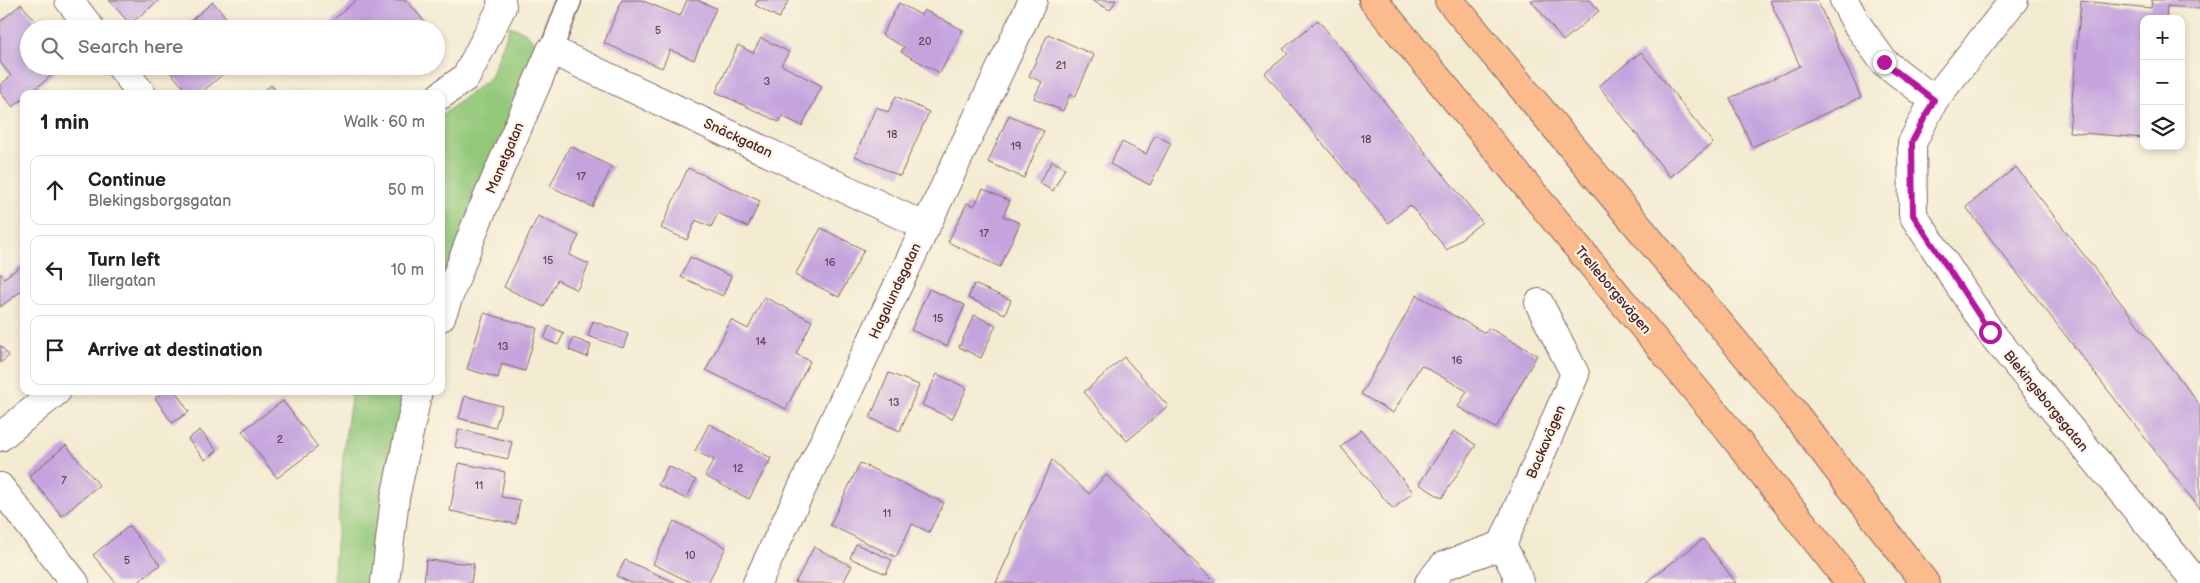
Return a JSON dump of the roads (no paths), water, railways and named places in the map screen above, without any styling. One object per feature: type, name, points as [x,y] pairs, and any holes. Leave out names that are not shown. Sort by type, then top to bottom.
[{"type":"highway","name":"Trelleborgsvägen","points":[[1373,0],[1723,422],[1850,583]]},
{"type":"highway","points":[[1449,0],[1791,409],[1925,583]]},
{"type":"street","points":[[69,0],[84,20]]},
{"type":"street","points":[[445,92],[466,77],[502,8],[501,0]]},
{"type":"street","name":"Manetgatan","points":[[445,306],[477,222],[551,50],[570,0]]},
{"type":"street","name":"Hagalundsgatan","points":[[757,583],[1033,0]]},
{"type":"street","points":[[1844,0],[1856,23],[1884,62],[1934,100]]},
{"type":"street","name":"Blekingsborgsgatan","points":[[2014,0],[1934,100],[1912,142],[1913,215],[1990,332],[2197,583]]},
{"type":"street","name":"Snäckgatan","points":[[551,50],[926,227]]},
{"type":"street","points":[[127,75],[139,90]]},
{"type":"street","name":"Backavägen","points":[[1502,545],[1575,374],[1539,303]]},
{"type":"street","points":[[0,437],[53,395]]},
{"type":"street","points":[[385,583],[395,498],[417,395]]},
{"type":"street","points":[[0,488],[76,583]]},
{"type":"street","points":[[1428,583],[1443,566],[1502,545],[1519,583]]}]
